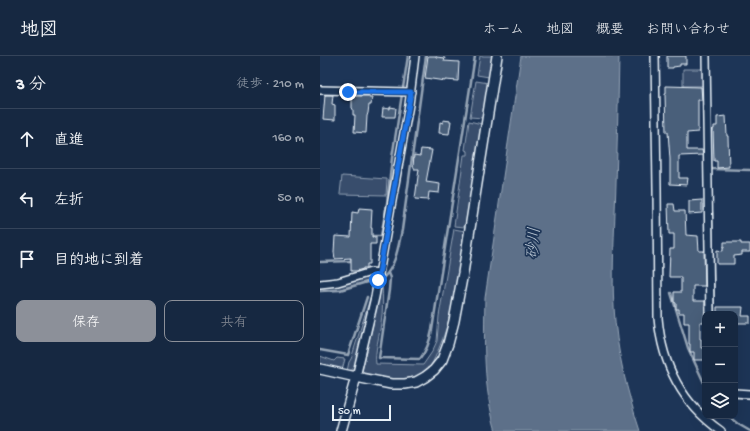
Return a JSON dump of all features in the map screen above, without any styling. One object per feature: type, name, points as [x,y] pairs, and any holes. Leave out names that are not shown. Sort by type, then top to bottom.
[{"type":"street","points":[[341,431],[356,377],[375,297],[405,92],[415,56]]},
{"type":"street","points":[[320,369],[391,384],[405,384],[416,382],[425,377],[434,370],[442,360],[450,336],[463,273],[497,56]]},
{"type":"street","points":[[655,56],[659,333],[670,370],[679,386],[700,414],[721,431]]},
{"type":"street","points":[[706,56],[710,311]]},
{"type":"street","points":[[320,90],[405,92]]},
{"type":"street","points":[[320,284],[338,282],[371,272],[378,277]]},
{"type":"street","points":[[738,393],[750,394]]},
{"type":"shaded area","points":[[480,56],[492,56],[489,77],[477,75]]},
{"type":"shaded area","points":[[683,69],[703,69],[703,85],[683,86]]},
{"type":"shaded area","points":[[476,81],[489,83],[483,118],[470,117]]},
{"type":"shaded area","points":[[469,121],[482,124],[465,227],[454,226],[464,155],[468,155],[468,151],[465,150]]},
{"type":"shaded area","points":[[342,176],[387,179],[386,195],[340,194]]},
{"type":"shaded area","points":[[454,229],[465,231],[458,278],[448,324],[431,366],[424,372],[407,379],[393,379],[365,375],[362,371],[382,285],[382,313],[376,349],[376,364],[423,365],[432,352],[437,341],[439,316]]},
{"type":"shaded area","points":[[372,275],[373,280],[340,289],[320,290],[320,286]]},
{"type":"shaded area","points":[[371,295],[356,365],[352,370],[347,371],[349,362]]},
{"type":"shaded area","points":[[320,356],[334,361],[337,358],[345,359],[342,370],[320,365]]},
{"type":"water","name":"砂川","points":[[521,56],[619,56],[613,260],[614,307],[617,338],[623,370],[640,431],[496,431],[489,398],[485,365],[485,298]]},
{"type":"building","points":[[428,56],[445,58],[444,61],[459,62],[458,81],[425,78]]},
{"type":"building","points":[[667,56],[686,56],[686,64],[680,64],[680,66],[673,68],[667,68]]},
{"type":"building","points":[[666,86],[701,87],[702,100],[698,100],[698,132],[687,133],[687,150],[702,150],[703,155],[679,156],[679,178],[688,178],[687,185],[670,184],[668,132],[666,132]]},
{"type":"building","points":[[325,95],[333,95],[332,104],[335,105],[335,120],[323,119]]},
{"type":"building","points":[[369,96],[369,98],[372,98],[367,116],[366,133],[354,132],[355,115],[353,115],[352,97]]},
{"type":"building","points":[[390,107],[396,108],[395,117],[382,117],[383,108],[390,109]]},
{"type":"building","points":[[726,116],[729,167],[717,168],[717,161],[714,161],[713,129],[714,126],[717,126],[717,117]]},
{"type":"building","points":[[443,120],[451,121],[449,134],[439,133],[440,122],[443,123]]},
{"type":"building","points":[[421,149],[432,150],[426,182],[440,184],[439,193],[429,192],[428,200],[415,199],[419,169],[414,169],[413,167],[414,155],[420,156]]},
{"type":"building","points":[[702,200],[702,213],[689,214],[689,201]]},
{"type":"building","points":[[668,204],[674,204],[675,211],[685,211],[686,235],[698,236],[699,251],[704,251],[705,286],[693,286],[693,301],[705,301],[705,311],[702,311],[702,322],[700,322],[702,360],[694,360],[694,352],[690,352],[689,323],[684,323],[684,313],[679,313],[679,309],[676,309],[676,303],[674,302],[674,292],[681,292],[681,277],[669,277],[670,249],[674,249],[674,234],[669,234]]},
{"type":"building","points":[[359,208],[372,209],[372,237],[376,237],[376,244],[370,244],[370,264],[367,264],[367,268],[351,271],[351,258],[335,259],[335,236],[351,237],[352,212],[358,213]]},
{"type":"building","points":[[724,242],[741,242],[741,244],[750,244],[750,252],[742,252],[742,255],[734,256],[734,264],[717,264],[717,250],[723,251]]},
{"type":"building","points":[[717,307],[743,307],[742,316],[750,316],[750,323],[738,323],[738,311],[717,311]]},
{"type":"waterway","points":[[369,236],[381,236],[408,56]]},
{"type":"waterway","points":[[320,291],[340,290],[384,277],[394,261],[402,230],[426,56]]},
{"type":"waterway","points":[[388,273],[390,278],[389,290],[379,358],[420,359],[428,345],[432,330],[475,56]]},
{"type":"waterway","points":[[711,169],[750,170]]},
{"type":"waterway","points":[[712,212],[714,311]]},
{"type":"waterway","points":[[320,262],[351,261],[351,255]]},
{"type":"waterway","points":[[671,293],[688,348],[704,383]]},
{"type":"waterway","points":[[320,350],[348,355],[367,297]]},
{"type":"waterway","points":[[738,397],[750,398]]},
{"type":"waterway","points":[[732,419],[750,431]]},
{"type":"route","points":[[348,92],[411,92],[378,280]]}]
